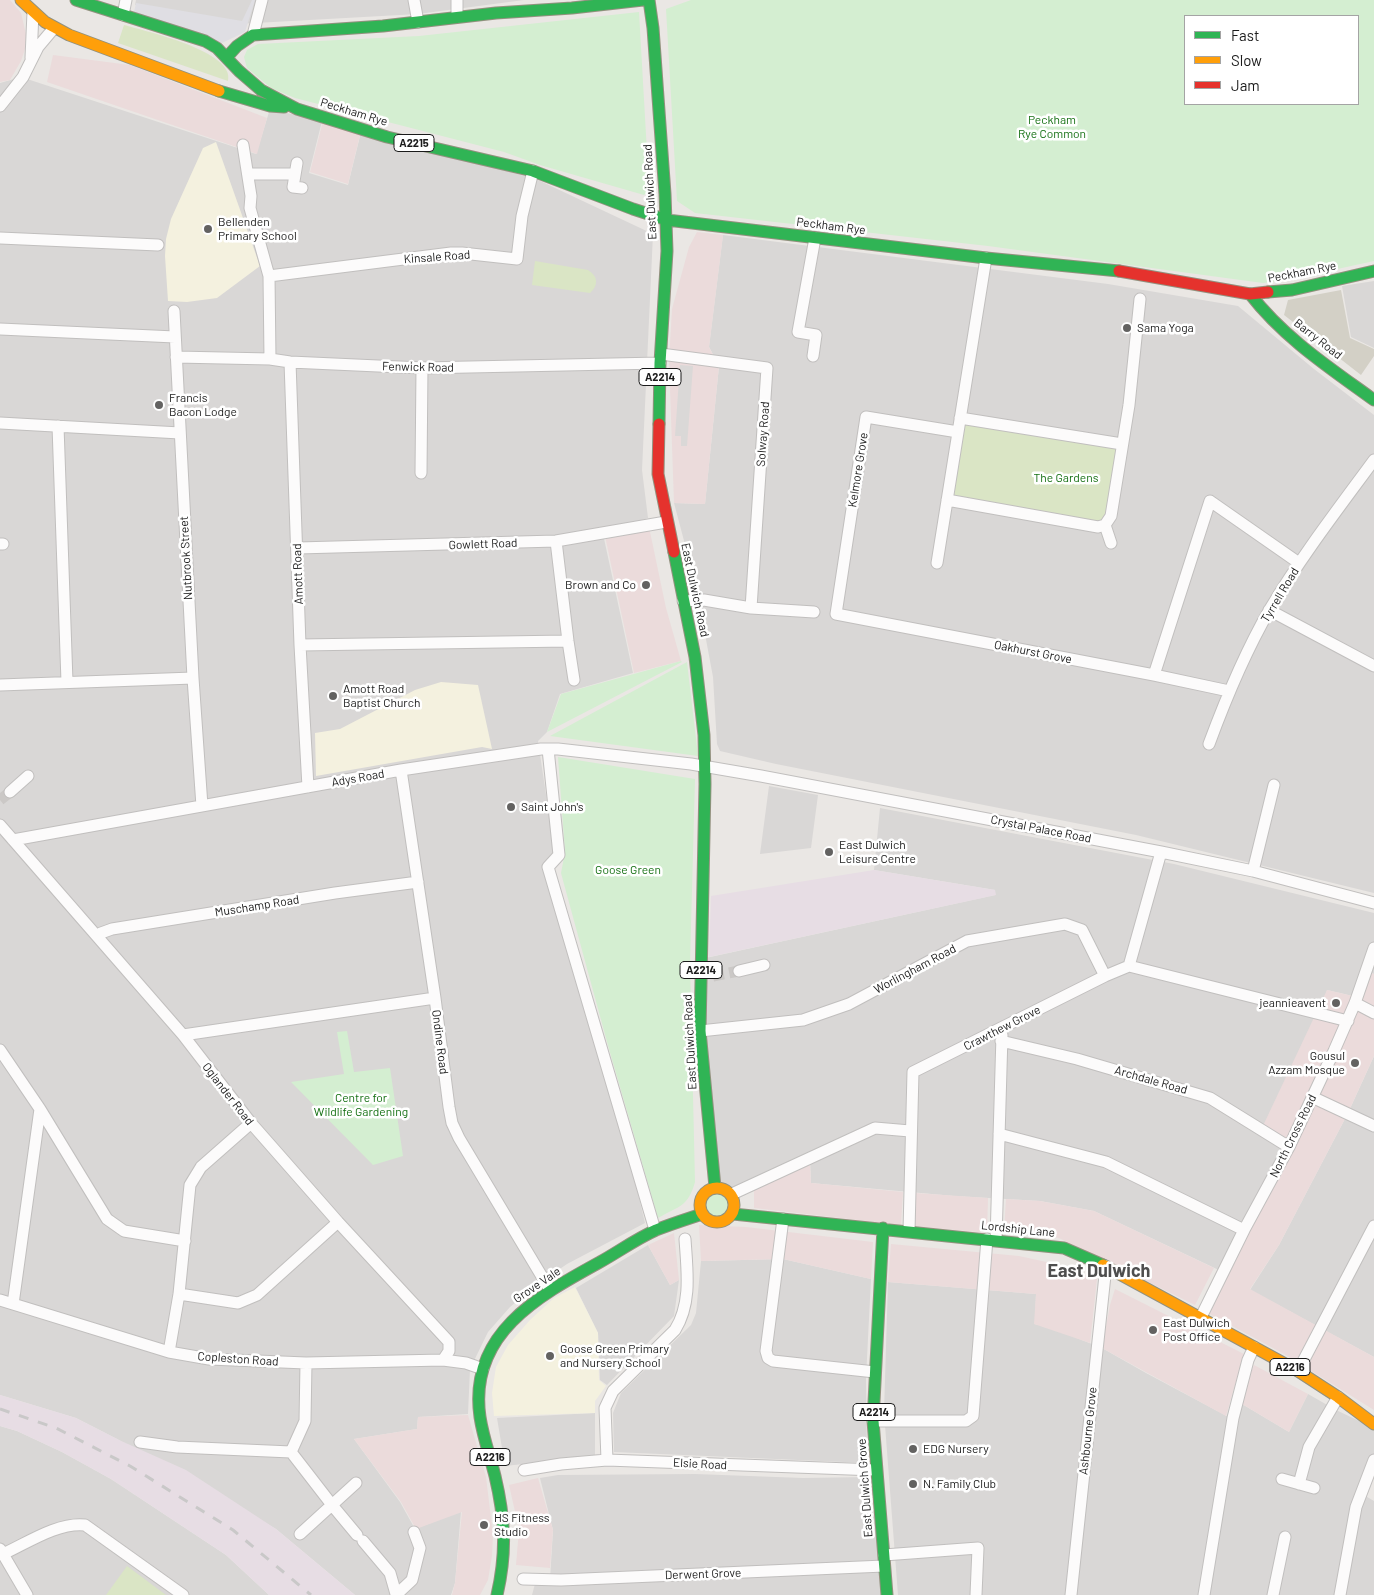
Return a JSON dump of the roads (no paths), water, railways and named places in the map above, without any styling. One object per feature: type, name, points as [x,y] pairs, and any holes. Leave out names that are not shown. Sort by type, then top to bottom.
[{"type":"main road","name":"A2215","points":[[22,0],[33,12],[54,28]]},
{"type":"main road","points":[[33,12],[39,0]]},
{"type":"main road","name":"A2215","points":[[76,0],[123,15]]},
{"type":"main road","points":[[227,57],[237,46],[253,35],[418,22],[496,13],[528,6],[590,6],[643,0]]},
{"type":"main road","name":"East Dulwich Road","points":[[649,0],[653,28],[667,220],[667,272],[660,359],[658,474],[697,671],[704,735],[700,1031],[715,1187]]},
{"type":"main road","name":"Peckham Rye","points":[[123,15],[205,41],[218,48],[262,90],[297,109]]},
{"type":"main road","name":"Peckham Rye","points":[[54,28],[230,95],[270,106],[297,109],[387,137],[533,171],[667,220],[986,258],[1131,272],[1250,294],[1292,290],[1374,271]]},
{"type":"main road","points":[[230,95],[239,82],[239,70]]},
{"type":"main road","name":"Barry Road","points":[[1250,294],[1271,319],[1294,340],[1374,400]]},
{"type":"main road","points":[[702,1214],[700,1204],[703,1195],[706,1191],[715,1187],[724,1189],[732,1194],[735,1206],[733,1214]]},
{"type":"main road","name":"Grove Vale","points":[[497,1595],[502,1576],[506,1533],[505,1517],[479,1410],[479,1392],[487,1355],[503,1330],[527,1306],[550,1290],[655,1230],[702,1214]]},
{"type":"main road","name":"A2216","points":[[702,1214],[708,1220],[717,1222],[727,1220],[733,1214]]},
{"type":"main road","name":"Lordship Lane","points":[[733,1214],[1064,1248],[1106,1266],[1298,1371],[1338,1397],[1374,1424]]},
{"type":"main road","name":"East Dulwich Grove","points":[[883,1228],[874,1421],[876,1470],[887,1595]]},
{"type":"street","points":[[123,15],[126,0]]},
{"type":"street","points":[[253,35],[262,0]]},
{"type":"street","points":[[414,0],[418,22]]},
{"type":"street","points":[[457,0],[457,17]]},
{"type":"street","points":[[31,60],[33,12]]},
{"type":"street","points":[[0,106],[23,76],[41,43],[54,28]]},
{"type":"street","points":[[243,145],[248,174],[250,208],[269,276],[270,359]]},
{"type":"street","points":[[248,174],[296,168],[294,187],[302,188]]},
{"type":"street","name":"Kinsale Road","points":[[269,276],[462,252],[517,259],[522,216],[533,171]]},
{"type":"street","points":[[0,238],[158,245]]},
{"type":"street","points":[[813,356],[816,335],[798,332],[815,238]]},
{"type":"street","points":[[938,563],[986,258]]},
{"type":"street","points":[[947,500],[1098,527],[1105,525],[1111,516],[1129,405],[1140,299]]},
{"type":"street","name":"Nutbrook Street","points":[[174,311],[193,678],[202,806]]},
{"type":"street","points":[[0,330],[175,337]]},
{"type":"street","name":"Fenwick Road","points":[[176,357],[270,359],[290,362],[422,368],[660,359]]},
{"type":"street","name":"Solway Road","points":[[660,359],[767,368],[751,608]]},
{"type":"street","name":"Amott Road","points":[[290,362],[300,645],[308,787]]},
{"type":"street","points":[[421,473],[422,368]]},
{"type":"street","name":"Kelmore Grove","points":[[836,614],[866,417],[958,432]]},
{"type":"street","points":[[960,418],[1122,444]]},
{"type":"street","points":[[0,423],[180,433]]},
{"type":"street","points":[[58,426],[67,682]]},
{"type":"street","name":"Tyrrell Road","points":[[1209,744],[1229,691],[1269,610],[1299,563],[1374,460]]},
{"type":"street","points":[[1154,675],[1210,501],[1299,563]]},
{"type":"street","name":"Gowlett Road","points":[[298,548],[556,541],[666,522]]},
{"type":"street","points":[[1105,525],[1111,543]]},
{"type":"street","points":[[556,541],[574,680]]},
{"type":"street","points":[[683,601],[704,600],[751,608],[814,612]]},
{"type":"street","points":[[1269,610],[1374,666]]},
{"type":"street","name":"Oakhurst Grove","points":[[836,614],[1229,691]]},
{"type":"street","points":[[300,645],[568,641]]},
{"type":"street","points":[[0,685],[193,678]]},
{"type":"street","points":[[548,749],[559,855],[548,867],[655,1230]]},
{"type":"street","name":"Adys Road","points":[[13,840],[401,770],[548,749],[705,766]]},
{"type":"street","name":"Crystal Palace Road","points":[[705,766],[1161,852],[1252,871],[1374,904]]},
{"type":"street","name":"Ondine Road","points":[[401,770],[452,1123],[459,1138],[550,1290]]},
{"type":"street","points":[[10,792],[28,776]]},
{"type":"street","points":[[1252,871],[1274,785]]},
{"type":"street","name":"Oglander Road","points":[[0,825],[183,1036],[251,1123],[338,1222],[449,1342],[449,1351],[443,1360]]},
{"type":"street","points":[[1161,852],[1129,966],[1348,1021]]},
{"type":"street","name":"Muschamp Road","points":[[97,936],[112,929],[418,882]]},
{"type":"street","name":"Worlingham Road","points":[[700,1031],[803,1020],[849,1004],[967,941],[1065,924],[1082,930],[1105,976]]},
{"type":"street","name":"North Cross Road","points":[[1200,1319],[1244,1230],[1289,1147],[1348,1021],[1374,948]]},
{"type":"street","points":[[739,971],[764,965]]},
{"type":"street","name":"Crawthew Grove","points":[[909,1231],[910,1131],[913,1072],[1105,976],[1129,966]]},
{"type":"street","points":[[700,983],[713,976]]},
{"type":"street","points":[[183,1036],[435,998]]},
{"type":"street","points":[[1355,1003],[1374,1013]]},
{"type":"street","points":[[874,1421],[963,1421],[971,1419],[973,1416],[991,1240],[999,1134],[1001,1041],[1004,1027]]},
{"type":"street","name":"Archdale Road","points":[[1001,1041],[1077,1058],[1210,1098],[1289,1147]]},
{"type":"street","points":[[0,1050],[40,1109],[107,1219],[124,1231],[185,1241]]},
{"type":"street","points":[[1312,1097],[1374,1126]]},
{"type":"street","points":[[13,1304],[40,1109]]},
{"type":"street","points":[[169,1352],[179,1294],[190,1185],[200,1167],[251,1123]]},
{"type":"street","points":[[732,1194],[875,1128],[910,1131]]},
{"type":"street","points":[[999,1134],[1106,1162],[1244,1230]]},
{"type":"street","points":[[783,1219],[766,1351],[768,1358],[773,1361],[875,1372]]},
{"type":"street","points":[[179,1294],[238,1303],[257,1295],[338,1222]]},
{"type":"street","points":[[1298,1371],[1374,1226]]},
{"type":"street","points":[[607,1460],[605,1408],[613,1391],[676,1330],[683,1318],[688,1291],[685,1240]]},
{"type":"street","name":"Ashbourne Grove","points":[[1071,1595],[1106,1266]]},
{"type":"street","name":"Copleston Road","points":[[0,1300],[169,1352],[208,1359],[306,1364],[443,1360],[466,1363],[483,1369]]},
{"type":"street","points":[[1204,1595],[1233,1418],[1248,1360],[1254,1347]]},
{"type":"street","points":[[291,1452],[305,1421],[306,1364]]},
{"type":"street","points":[[1299,1484],[1309,1447],[1338,1397]]},
{"type":"street","points":[[140,1442],[186,1448],[291,1452]]},
{"type":"street","points":[[291,1452],[332,1505],[390,1573],[396,1594],[412,1580],[420,1548],[414,1532]]},
{"type":"street","name":"Elsie Road","points":[[524,1470],[560,1464],[607,1460],[876,1470]]},
{"type":"street","points":[[1340,1595],[1356,1507],[1374,1460]]},
{"type":"street","points":[[1282,1479],[1314,1488]]},
{"type":"street","points":[[300,1534],[356,1483]]},
{"type":"street","points":[[27,1595],[2,1552],[64,1526],[75,1524],[84,1525],[183,1595]]},
{"type":"street","points":[[1273,1595],[1285,1537]]},
{"type":"street","name":"Derwent Grove","points":[[523,1579],[561,1580],[884,1560],[978,1548],[976,1595]]},
{"type":"tunnel","points":[[0,800],[10,792]]},
{"type":"tunnel","points":[[713,976],[739,971]]},
{"type":"railway","points":[[0,1409],[56,1428],[130,1466],[233,1530],[311,1595]]},
{"type":"place","name":"Bellenden Primary School","points":[[208,229]]},
{"type":"place","name":"Sama Yoga","points":[[1127,328]]},
{"type":"place","name":"Francis Bacon Lodge","points":[[159,405]]},
{"type":"place","name":"Brown and Co","points":[[646,585]]},
{"type":"place","name":"Amott Road Baptist Church","points":[[333,696]]},
{"type":"place","name":"Saint John's","points":[[511,807]]},
{"type":"place","name":"East Dulwich Leisure Centre","points":[[829,852]]},
{"type":"place","name":"jeannieavent","points":[[1336,1003]]},
{"type":"place","name":"Gousul Azzam Mosque","points":[[1355,1063]]},
{"type":"place","name":"East Dulwich Post Office","points":[[1153,1330]]},
{"type":"place","name":"Goose Green Primary and Nursery School","points":[[550,1356]]},
{"type":"place","name":"EDG Nursery","points":[[913,1449]]},
{"type":"place","name":"N. Family Club","points":[[913,1484]]},
{"type":"place","name":"HS Fitness Studio","points":[[484,1525]]},
{"type":"district","name":"East Dulwich","points":[[1099,1271]]},
{"type":"park label","name":"Peckham Rye Common","points":[[1052,127]]},
{"type":"park label","name":"The Gardens","points":[[1066,478]]},
{"type":"park label","name":"Goose Green","points":[[628,870]]},
{"type":"park label","name":"Centre for Wildlife Gardening","points":[[361,1105]]}]
